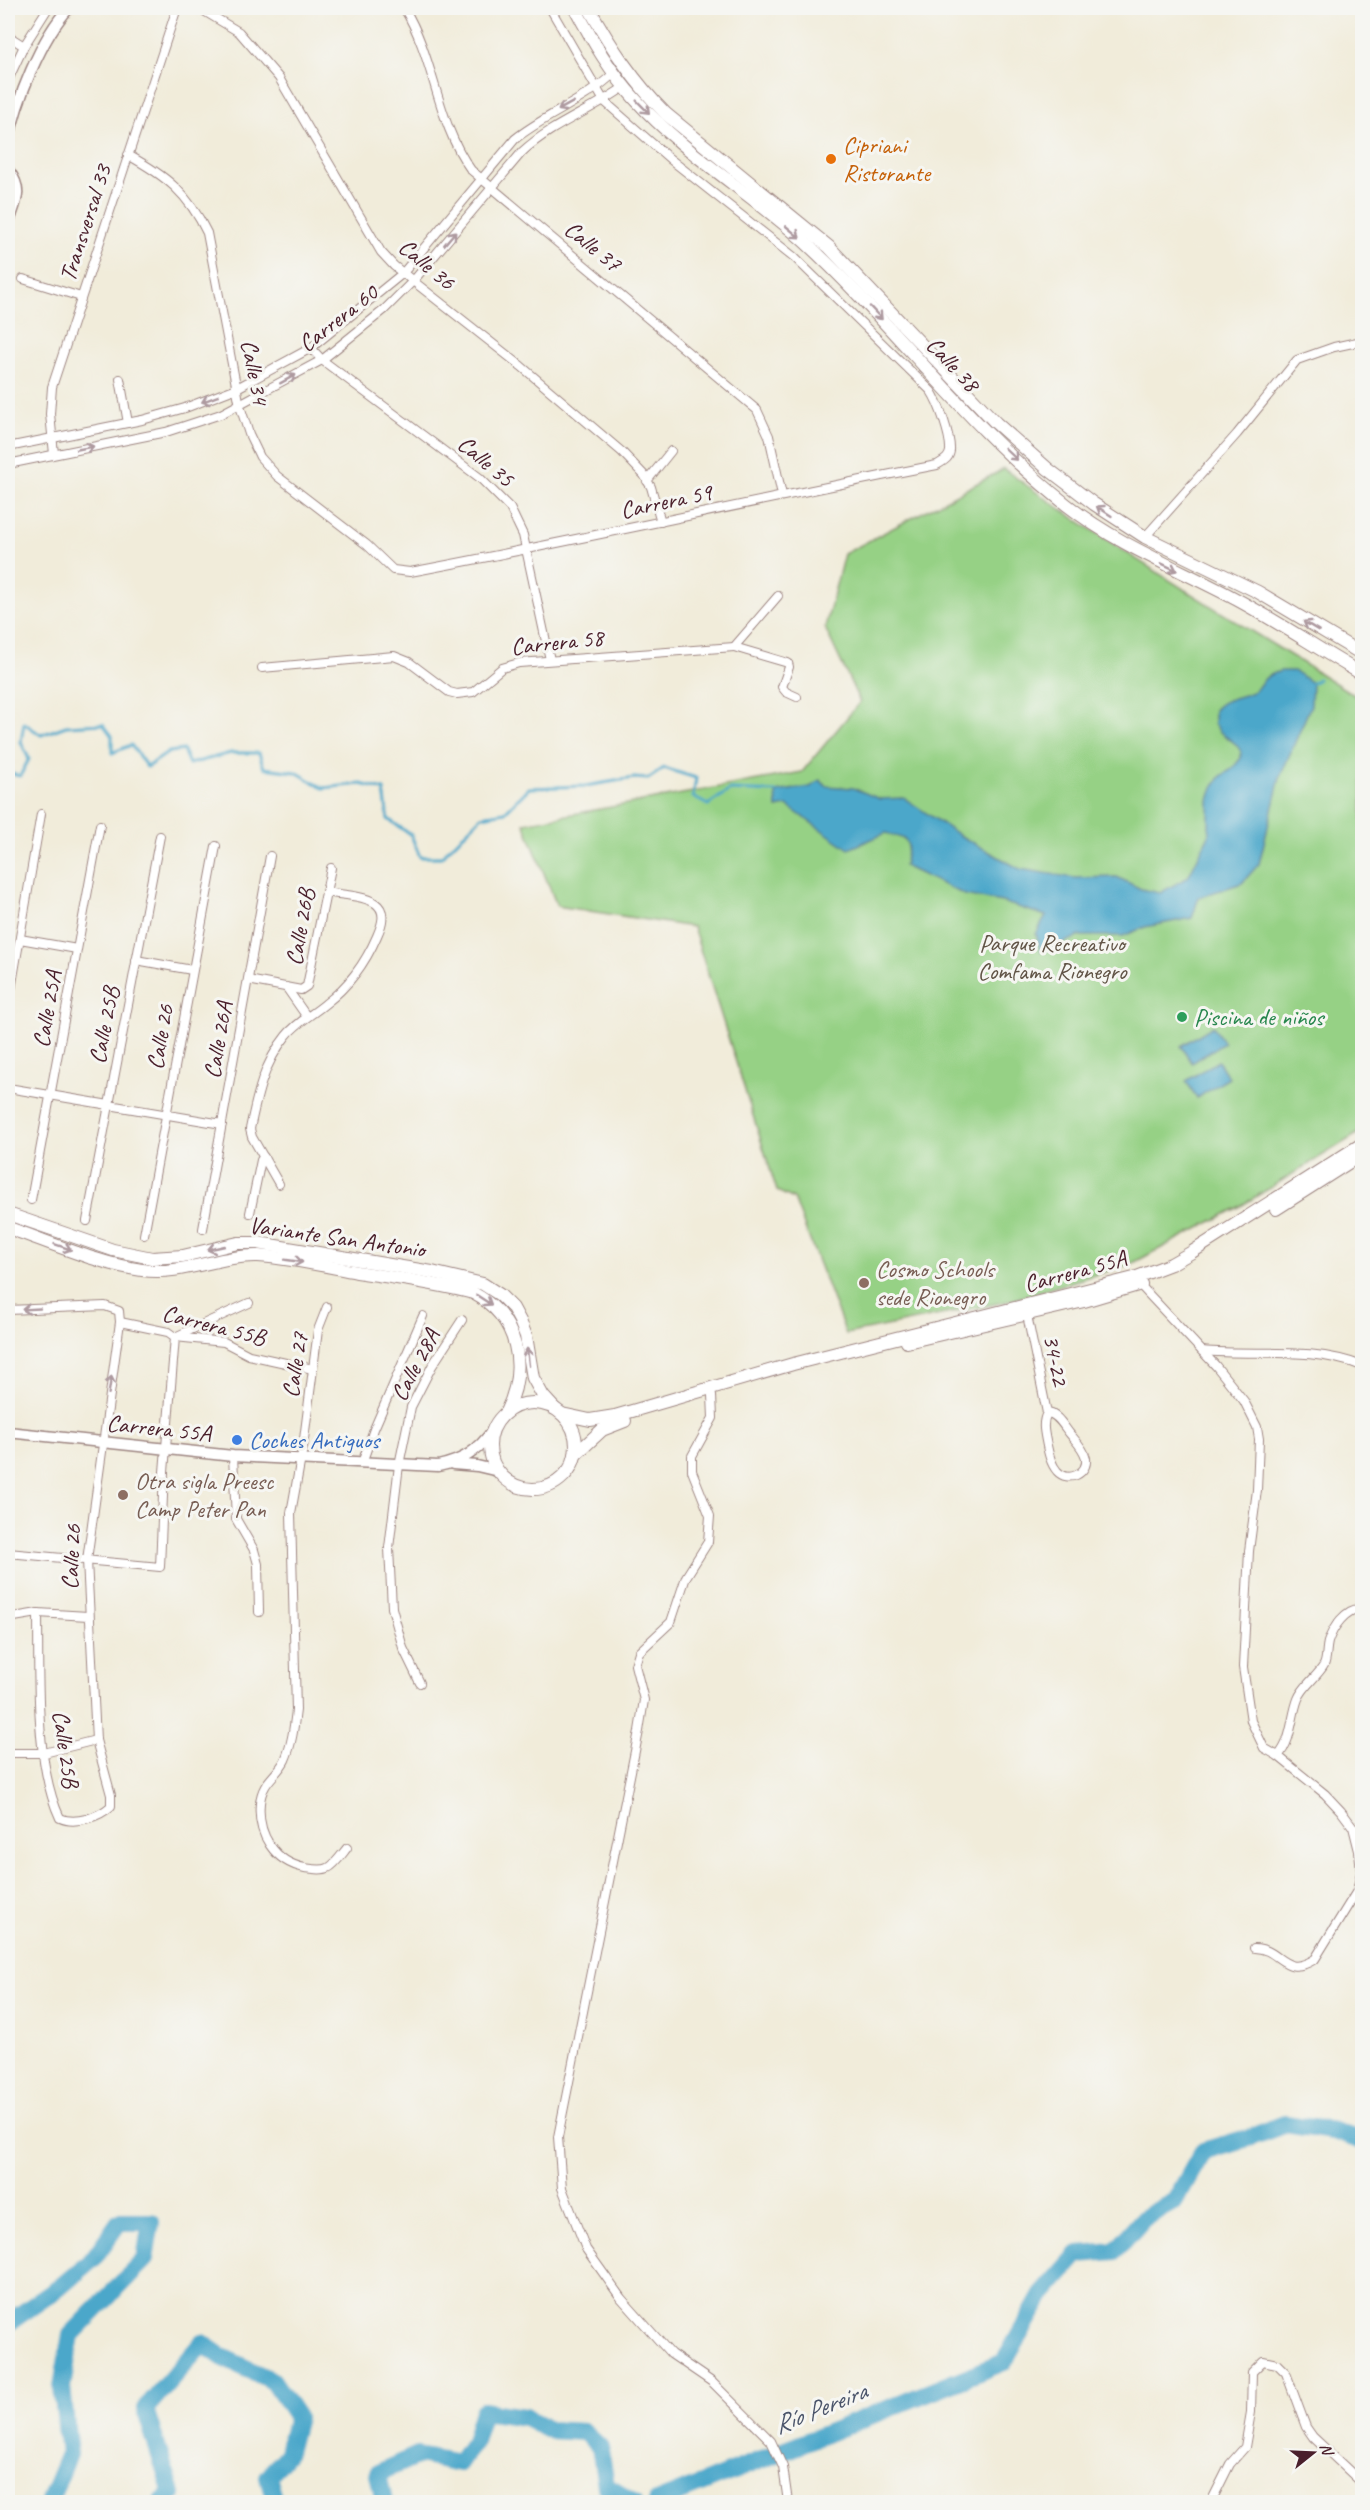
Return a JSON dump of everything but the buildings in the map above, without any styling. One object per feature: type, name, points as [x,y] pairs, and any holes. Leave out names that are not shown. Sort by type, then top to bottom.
[{"type":"main road","points":[[8,142],[12,122],[43,45],[69,8]]},
{"type":"main road","name":"Calle 38","points":[[575,8],[624,87],[670,132],[800,238],[836,271],[992,436],[1068,505],[1143,554],[1247,605],[1362,674]]},
{"type":"main road","name":"Calle 38","points":[[589,8],[620,61],[666,114],[829,247],[996,423],[1048,469],[1094,504],[1145,537],[1258,592],[1362,654]]},
{"type":"main road","points":[[8,170],[16,181],[17,193],[8,224]]},
{"type":"main road","name":"Carrera 55A","points":[[558,1411],[590,1420],[615,1416],[793,1364],[1134,1278],[1171,1264],[1192,1252],[1362,1144]]},
{"type":"main road","name":"Carrera 55A","points":[[575,1455],[593,1436],[609,1426],[874,1351],[1027,1315],[1140,1284],[1178,1269],[1200,1257],[1362,1154]]},
{"type":"main road","name":"Variante San Antonio","points":[[8,1214],[113,1250],[152,1258],[183,1256],[238,1243],[258,1243],[432,1272],[483,1284],[506,1301],[520,1321],[526,1336],[533,1378],[543,1396],[558,1411]]},
{"type":"main road","name":"Variante San Antonio","points":[[8,1228],[117,1265],[140,1270],[163,1272],[259,1256],[473,1293],[486,1300],[504,1317],[512,1337],[517,1382],[506,1412]]},
{"type":"main road","points":[[529,1403],[558,1411],[570,1424],[575,1436],[575,1455],[564,1477],[542,1489],[518,1487],[498,1471],[490,1447],[493,1430],[506,1412],[529,1403]]},
{"type":"main road","name":"Carrera 55A","points":[[450,1463],[471,1454],[493,1430]]},
{"type":"main road","name":"Carrera 55A","points":[[8,1432],[233,1456],[399,1465],[450,1463],[498,1471]]},
{"type":"street","points":[[8,80],[24,46],[48,8]]},
{"type":"street","name":"Transversal 33","points":[[54,454],[52,387],[177,8]]},
{"type":"street","name":"Calle 36","points":[[199,8],[227,23],[267,61],[290,95],[381,252],[403,273],[622,452],[647,481],[661,522]]},
{"type":"street","name":"Calle 37","points":[[404,8],[423,45],[448,127],[460,155],[471,170],[758,410],[770,436],[782,495]]},
{"type":"street","name":"Calle 38","points":[[550,8],[604,102],[670,159],[794,257],[931,391],[937,401],[949,444],[950,453],[946,460]]},
{"type":"street","points":[[8,36],[24,46]]},
{"type":"street","name":"Carrera 60","points":[[8,447],[128,423],[185,408],[237,388],[311,348],[403,273],[515,139],[530,126],[597,89],[614,73]]},
{"type":"street","name":"Carrera 60","points":[[8,465],[166,432],[240,406],[322,360],[384,310],[414,280],[522,152],[539,136],[604,102],[624,87]]},
{"type":"street","name":"Calle 34","points":[[128,155],[168,179],[193,207],[207,233],[240,406],[249,434],[260,457],[277,476],[367,545],[393,570]]},
{"type":"street","points":[[23,279],[81,297]]},
{"type":"street","points":[[1145,537],[1237,434],[1297,360],[1334,346],[1362,341]]},
{"type":"street","name":"Calle 35","points":[[311,348],[322,360],[480,478],[514,515],[527,550],[550,660]]},
{"type":"street","points":[[120,379],[128,423]]},
{"type":"street","points":[[647,481],[671,451]]},
{"type":"street","name":"Carrera 59","points":[[393,570],[410,572],[527,550],[782,495],[937,465],[946,460]]},
{"type":"street","points":[[778,596],[734,647],[788,663],[789,667],[782,687],[786,692],[797,697]]},
{"type":"street","name":"Carrera 58","points":[[262,668],[394,656],[410,662],[449,692],[466,695],[473,692],[502,668],[519,663],[734,647]]},
{"type":"street","points":[[8,1007],[41,813]]},
{"type":"street","name":"Calle 25A","points":[[31,1200],[100,825]]},
{"type":"street","name":"Calle 25B","points":[[87,1221],[160,836]]},
{"type":"street","name":"Calle 26","points":[[144,1235],[216,846]]},
{"type":"street","name":"Calle 26A","points":[[204,1230],[270,856]]},
{"type":"street","name":"Calle 26B","points":[[286,987],[301,990],[310,981],[330,868]]},
{"type":"street","points":[[279,1184],[252,1137],[250,1129],[265,1070],[286,1036],[306,1017],[337,994],[357,973],[381,929],[383,917],[380,907],[372,902],[326,892]]},
{"type":"street","points":[[20,939],[77,949]]},
{"type":"street","points":[[136,960],[192,970]]},
{"type":"street","points":[[248,980],[286,987],[306,1017]]},
{"type":"street","points":[[8,1088],[222,1124]]},
{"type":"street","points":[[250,1213],[261,1160],[264,1156]]},
{"type":"street","points":[[1140,1284],[1202,1351],[1244,1401],[1257,1427],[1259,1439],[1257,1490],[1249,1551],[1243,1667],[1251,1721],[1264,1748],[1278,1756],[1325,1794],[1353,1827],[1361,1872],[1357,1891],[1315,1959],[1306,1965],[1294,1967],[1282,1963],[1262,1948],[1254,1948]]},
{"type":"street","points":[[8,1553],[160,1567],[175,1336],[249,1303]]},
{"type":"street","name":"Carrera 55B","points":[[8,1310],[105,1306],[118,1311],[120,1322],[168,1332],[175,1336],[224,1342],[249,1355],[313,1369]]},
{"type":"street","name":"Calle 27","points":[[327,1307],[318,1330],[291,1513],[296,1710],[293,1732],[284,1762],[264,1786],[260,1804],[264,1833],[277,1855],[291,1865],[328,1868],[347,1848]]},
{"type":"street","name":"34-22","points":[[1027,1315],[1047,1413],[1043,1424],[1052,1463],[1062,1476],[1074,1476],[1085,1466],[1084,1453],[1055,1415],[1047,1413]]},
{"type":"street","points":[[362,1463],[374,1429],[423,1316]]},
{"type":"street","name":"Calle 28A","points":[[420,1683],[398,1632],[388,1576],[389,1548],[399,1465],[411,1407],[432,1366],[462,1320]]},
{"type":"street","name":"Calle 26","points":[[60,1818],[68,1822],[77,1821],[106,1812],[111,1806],[111,1795],[96,1740],[87,1560],[120,1322]]},
{"type":"street","points":[[1202,1351],[1238,1354],[1309,1354],[1337,1358],[1362,1366]]},
{"type":"street","points":[[712,1395],[713,1418],[692,1456],[692,1471],[710,1516],[708,1542],[686,1577],[671,1622],[639,1653],[635,1665],[644,1700],[639,1731],[558,2137],[562,2188],[586,2249],[621,2298],[670,2354],[712,2382],[771,2441],[783,2467],[788,2502]]},
{"type":"street","points":[[233,1456],[236,1519],[254,1550],[258,1564],[259,1612]]},
{"type":"street","points":[[1278,1756],[1287,1742],[1299,1695],[1325,1664],[1329,1641],[1339,1620],[1351,1610],[1362,1608]]},
{"type":"street","points":[[8,1618],[38,1613],[88,1616]]},
{"type":"street","name":"Calle 25B","points":[[38,1613],[41,1731],[55,1809],[60,1818]]},
{"type":"street","points":[[8,1753],[44,1753],[96,1740]]},
{"type":"street","points":[[1211,2502],[1230,2464],[1245,2447],[1251,2412],[1252,2372],[1263,2361],[1277,2364],[1286,2373],[1306,2427],[1313,2437],[1362,2483]]},
{"type":"green space","name":"Parque Recreativo Comfama Rionegro","points":[[1004,469],[1136,559],[1362,700],[1362,1131],[1239,1207],[1131,1264],[1005,1302],[846,1334],[794,1199],[777,1191],[693,927],[557,906],[524,823],[802,772],[860,702],[825,628],[844,554]]},
{"type":"water","points":[[1281,671],[1294,671],[1312,683],[1311,705],[1280,777],[1259,864],[1242,883],[1199,897],[1192,918],[1145,927],[1123,936],[1080,936],[1041,952],[1036,934],[1046,916],[1002,902],[965,895],[904,866],[908,846],[905,839],[886,833],[849,849],[787,806],[777,808],[776,792],[810,787],[820,780],[826,786],[853,788],[880,799],[904,798],[959,835],[1020,869],[1075,878],[1117,877],[1141,889],[1160,893],[1188,877],[1209,835],[1209,800],[1213,787],[1221,776],[1232,769],[1241,758],[1237,745],[1220,732],[1214,724],[1214,710],[1228,700],[1255,691],[1266,678]]},
{"type":"water","points":[[1213,1026],[1224,1043],[1192,1063],[1181,1046]]},
{"type":"water","points":[[1218,1061],[1229,1078],[1197,1098],[1186,1081]]},
{"type":"waterway","points":[[1312,683],[1318,679]]},
{"type":"waterway","points":[[8,773],[20,776],[29,759],[21,742],[24,723],[41,735],[66,726],[103,724],[112,736],[112,753],[131,745],[147,767],[169,752],[183,750],[189,764],[231,753],[259,753],[264,768],[296,772],[323,788],[361,784],[384,790],[388,819],[411,835],[420,857],[441,857],[482,816],[505,812],[529,788],[585,786],[634,778],[648,779],[664,768],[696,778],[693,797],[708,805],[730,790],[776,792]]},
{"type":"waterway","points":[[656,2502],[1004,2362],[1042,2295],[1078,2254],[1115,2251],[1144,2218],[1175,2201],[1203,2151],[1285,2124],[1334,2131],[1362,2141]]},
{"type":"waterway","name":"Río Pereira","points":[[8,2323],[60,2287],[93,2259],[119,2222],[151,2222],[145,2259],[71,2335],[62,2387],[69,2454],[49,2502]]},
{"type":"waterway","name":"Río Pereira","points":[[162,2502],[172,2493],[145,2409],[202,2343],[222,2357],[273,2381],[297,2417],[288,2452],[268,2477],[275,2502]]},
{"type":"waterway","name":"Río Pereira","points":[[384,2502],[378,2473],[418,2455],[459,2463],[474,2441],[483,2411],[525,2417],[550,2430],[584,2432],[600,2447],[606,2486],[633,2502]]},
{"type":"place","name":"Cipriani Ristorante","points":[[831,159]]},
{"type":"place","name":"Piscina de niños","points":[[1182,1017]]},
{"type":"place","name":"Cosmo Schools sede Rionegro","points":[[864,1283]]},
{"type":"place","name":"Coches Antiguos","points":[[237,1440]]},
{"type":"place","name":"Otra sigla Preesc Camp Peter Pan","points":[[123,1495]]}]
